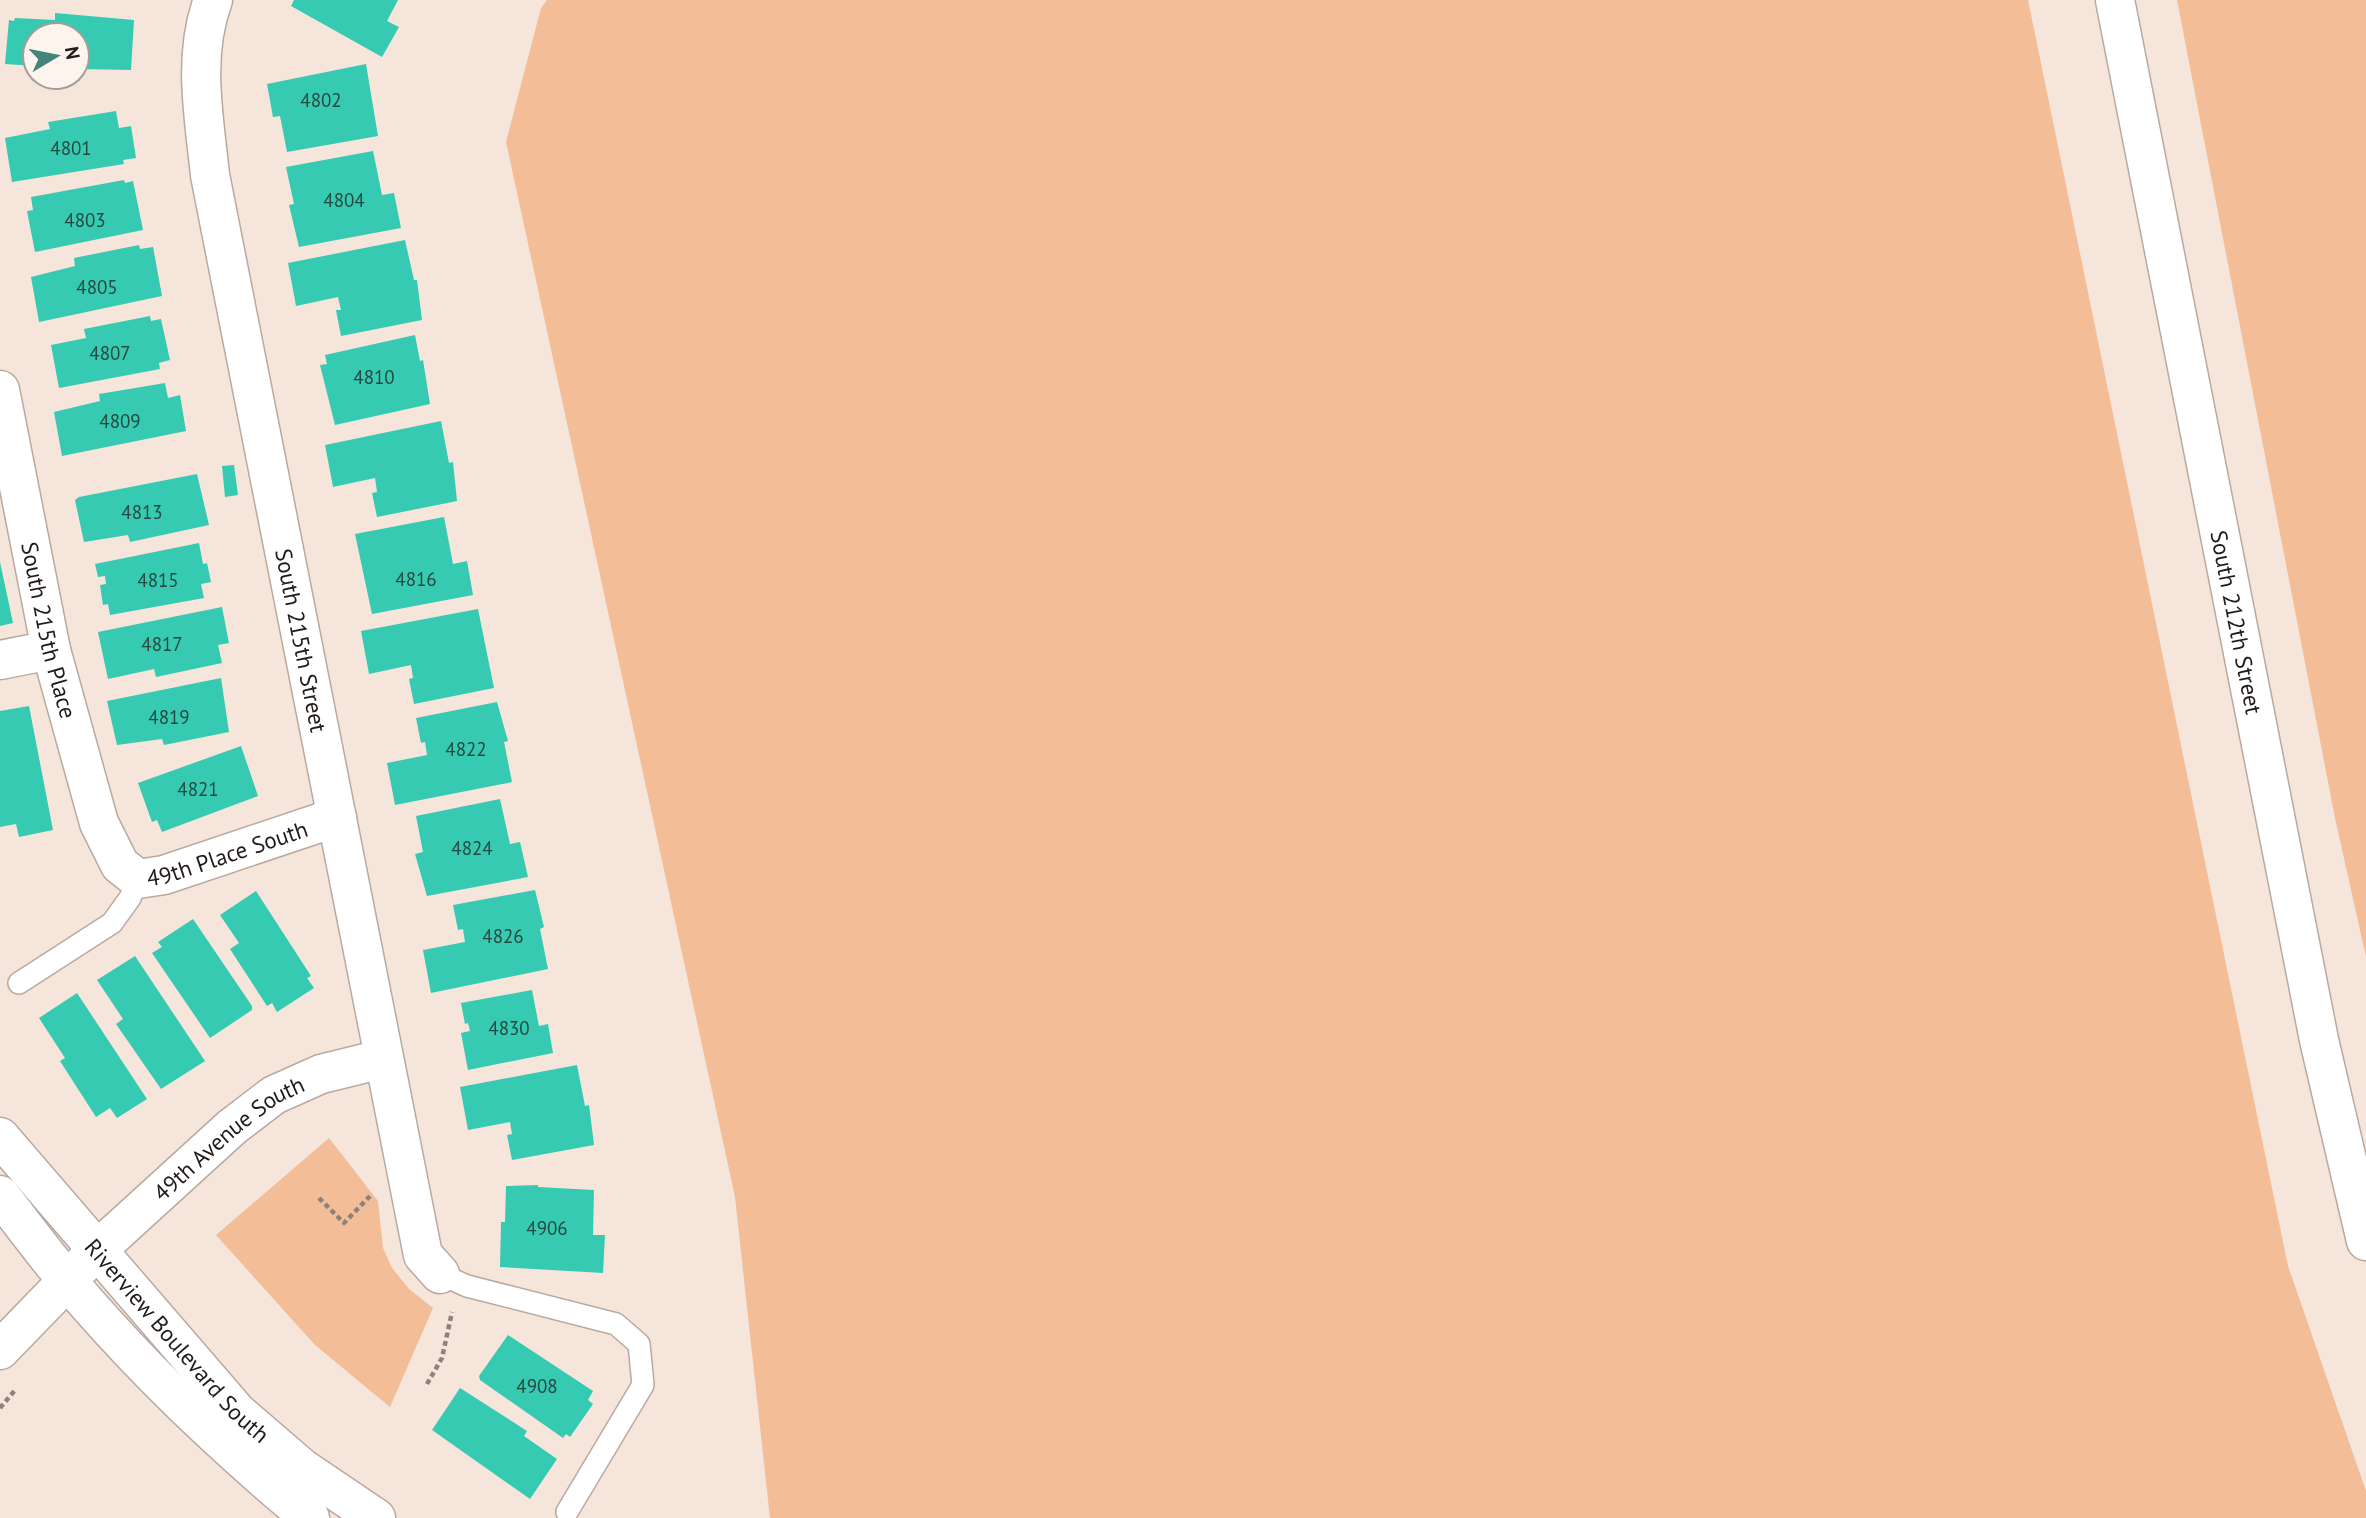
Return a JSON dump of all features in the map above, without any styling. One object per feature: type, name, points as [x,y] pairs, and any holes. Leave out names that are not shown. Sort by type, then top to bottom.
[{"type":"street","name":"South 215th Street","points":[[213,0],[203,28],[201,88],[210,175],[422,1255],[440,1274]]},
{"type":"street","name":"South 212th Street","points":[[2115,0],[2319,1040],[2366,1241]]},
{"type":"street","name":"South 215th Place","points":[[0,390],[51,650],[99,824],[129,872]]},
{"type":"street","points":[[0,660],[51,650]]},
{"type":"street","name":"49th Place South","points":[[129,872],[164,875],[337,817]]},
{"type":"street","name":"49th Avenue South","points":[[0,1350],[96,1251],[232,1127],[274,1095],[321,1074],[382,1059]]},
{"type":"street","name":"Riverview Boulevard South","points":[[0,1137],[237,1412],[302,1468],[376,1518]]},
{"type":"street","name":"Riverview Boulevard South","points":[[0,1195],[66,1280],[244,1464],[310,1518]]},
{"type":"lane","points":[[19,983],[112,923],[129,872]]},
{"type":"lane","points":[[440,1274],[467,1286],[616,1324],[639,1344],[643,1385],[567,1512]]},
{"type":"path","points":[[319,1198],[344,1223],[371,1194]]},
{"type":"shaded area","points":[[547,0],[2028,0],[2288,1266],[2366,1491],[2366,1518],[770,1518],[735,1197],[506,142],[541,8]]},
{"type":"shaded area","points":[[2177,0],[2366,0],[2366,957],[2335,818]]},
{"type":"shaded area","points":[[329,1138],[378,1201],[383,1248],[392,1268],[409,1289],[433,1308],[390,1407],[315,1345],[216,1235]]},
{"type":"building","points":[[294,0],[398,0],[387,21],[399,27],[382,57],[291,6]]},
{"type":"building","points":[[55,13],[134,20],[131,70],[91,69],[91,21],[21,21],[21,65],[5,64],[9,20],[55,20]]},
{"type":"building","points":[[366,64],[378,136],[287,152],[280,116],[273,117],[267,84]]},
{"type":"building","points":[[116,111],[119,128],[131,126],[136,158],[123,160],[124,164],[12,182],[5,138],[50,129],[48,122]]},
{"type":"building","points":[[373,151],[382,195],[394,193],[401,228],[299,247],[289,205],[294,204],[286,167]]},
{"type":"building","points":[[124,180],[125,183],[133,181],[143,230],[35,252],[27,211],[33,210],[31,197]]},
{"type":"building","points":[[405,240],[414,280],[417,280],[422,320],[341,336],[336,310],[341,310],[338,297],[296,306],[288,263]]},
{"type":"building","points":[[139,245],[140,249],[153,247],[162,296],[39,322],[31,277],[75,266],[74,258]]},
{"type":"building","points":[[150,316],[151,321],[161,319],[170,360],[159,363],[160,369],[59,388],[51,345],[86,338],[84,329]]},
{"type":"building","points":[[415,335],[420,361],[423,360],[430,404],[335,425],[320,365],[327,364],[325,355]]},
{"type":"building","points":[[165,383],[168,398],[180,395],[186,431],[62,456],[54,412],[100,401],[99,394]]},
{"type":"building","points":[[441,421],[449,463],[453,462],[457,501],[377,517],[372,493],[377,492],[375,478],[333,487],[325,445]]},
{"type":"building","points":[[234,465],[238,495],[225,497],[222,466]]},
{"type":"building","points":[[197,474],[209,525],[130,542],[128,535],[84,542],[75,500],[79,497]]},
{"type":"building","points":[[444,517],[453,564],[467,561],[473,595],[372,614],[355,534]]},
{"type":"building","points":[[199,543],[203,564],[207,563],[211,582],[201,584],[204,598],[110,615],[108,604],[103,605],[100,585],[106,584],[105,576],[98,577],[95,564]]},
{"type":"building","points":[[0,562],[13,623],[0,626]]},
{"type":"building","points":[[222,607],[229,643],[218,645],[222,663],[156,677],[154,669],[108,679],[98,632]]},
{"type":"building","points":[[478,609],[494,688],[414,704],[409,679],[413,678],[411,665],[369,674],[361,631]]},
{"type":"building","points":[[221,678],[229,732],[164,745],[162,739],[117,745],[107,701]]},
{"type":"building","points":[[497,702],[508,741],[504,742],[512,782],[395,805],[387,763],[427,755],[425,742],[421,743],[416,718]]},
{"type":"building","points":[[29,706],[53,830],[19,837],[16,824],[0,827],[0,711]]},
{"type":"building","points":[[241,746],[258,796],[162,832],[157,820],[152,822],[138,783]]},
{"type":"building","points":[[500,799],[510,844],[520,842],[528,877],[427,896],[415,854],[423,852],[416,816]]},
{"type":"building","points":[[535,890],[544,927],[540,929],[548,969],[431,993],[423,950],[465,942],[463,929],[458,930],[453,905]]},
{"type":"building","points":[[256,891],[311,976],[307,978],[314,988],[277,1012],[272,1003],[267,1006],[230,949],[239,943],[220,915]]},
{"type":"building","points":[[193,919],[252,1006],[252,1010],[210,1038],[152,953],[162,947],[158,942]]},
{"type":"building","points":[[135,956],[205,1061],[161,1089],[116,1024],[123,1019],[97,980]]},
{"type":"building","points":[[532,990],[539,1026],[548,1024],[553,1053],[468,1070],[461,1033],[470,1031],[468,1023],[465,1024],[461,1003]]},
{"type":"building","points":[[77,993],[147,1099],[117,1118],[110,1108],[96,1117],[60,1061],[65,1058],[39,1018]]},
{"type":"building","points":[[577,1065],[585,1106],[589,1105],[594,1145],[512,1160],[507,1135],[512,1134],[510,1122],[468,1130],[460,1087]]},
{"type":"building","points":[[538,1185],[594,1190],[593,1235],[605,1235],[603,1273],[500,1267],[501,1222],[505,1222],[506,1186]]},
{"type":"building","points":[[508,1335],[593,1391],[588,1400],[593,1404],[570,1437],[566,1434],[563,1438],[480,1380],[479,1376]]},
{"type":"building","points":[[460,1388],[527,1431],[524,1436],[557,1459],[530,1499],[432,1430]]}]
